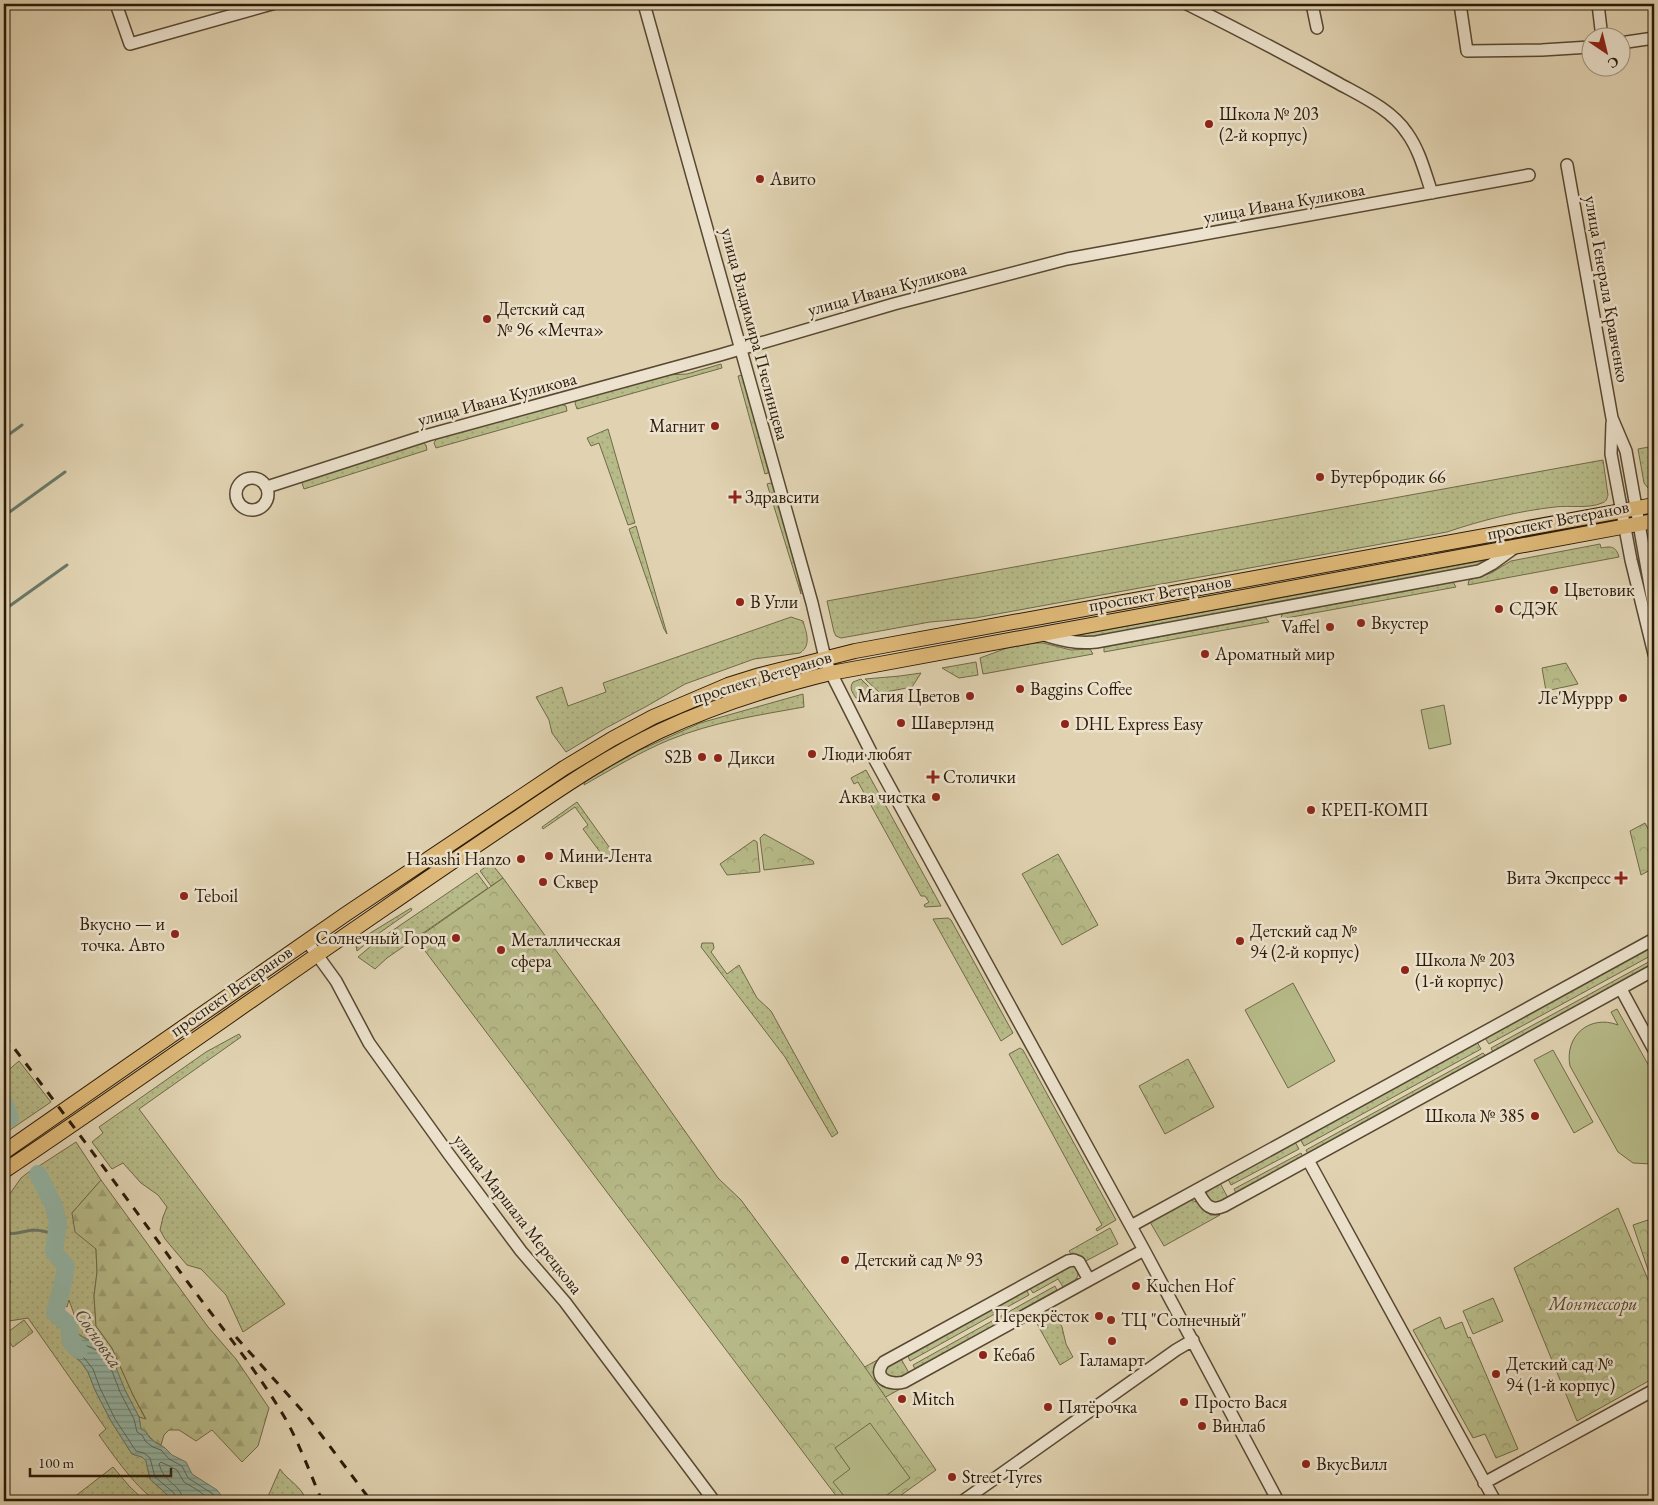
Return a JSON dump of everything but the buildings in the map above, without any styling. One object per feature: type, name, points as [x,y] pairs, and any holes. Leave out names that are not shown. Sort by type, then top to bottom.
[{"type":"main road","name":"проспект Ветеранов","points":[[4,1152],[307,941],[564,768],[653,717],[728,685],[855,651],[1654,505]]},
{"type":"main road","name":"проспект Ветеранов","points":[[4,1171],[564,786],[620,752],[660,731],[700,714],[743,699],[831,674],[1654,521]]},
{"type":"street","points":[[116,4],[130,44],[272,4]]},
{"type":"street","name":"улица Владимира Пчелинцева","points":[[644,4],[742,349],[831,674],[875,760],[1131,1226],[1278,1501]]},
{"type":"street","points":[[1187,4],[1297,60],[1374,104],[1393,118],[1407,133],[1420,157],[1432,193]]},
{"type":"street","points":[[1312,4],[1317,28]]},
{"type":"street","points":[[1460,4],[1468,51],[1580,48]]},
{"type":"street","points":[[1598,4],[1601,28]]},
{"type":"street","points":[[1630,42],[1654,38]]},
{"type":"street","name":"улица Генерала Кравченко","points":[[1567,165],[1612,418],[1611,454],[1621,511],[1644,619],[1654,654]]},
{"type":"street","name":"улица Ивана Куликова","points":[[267,487],[428,435],[742,349],[894,304],[1067,259],[1529,175]]},
{"type":"street","name":"улица Генерала Кравченко","points":[[1612,418],[1626,451],[1654,608]]},
{"type":"street","points":[[1131,1226],[1654,939]]},
{"type":"street","name":"улица Маршала Мерецкова","points":[[307,941],[336,981],[369,1043],[448,1153],[522,1251],[565,1302],[714,1501]]},
{"type":"street","points":[[1197,1190],[1206,1206],[1211,1209],[1218,1209],[1654,970]]},
{"type":"street","points":[[1621,989],[1654,1050]]},
{"type":"street","points":[[1308,1160],[1494,1501]]},
{"type":"street","points":[[1089,1280],[1079,1262],[1074,1260],[1068,1261],[890,1358],[880,1366],[880,1374],[889,1383],[904,1382],[1144,1250]]},
{"type":"street","points":[[963,1501],[1176,1350],[1193,1340]]},
{"type":"street","points":[[1484,1483],[1654,1390]]},
{"type":"green space","points":[[721,364],[722,368],[577,409],[575,403],[577,399],[664,375],[687,374]]},
{"type":"green space","points":[[743,375],[769,468],[768,473],[765,474],[738,376]]},
{"type":"green space","points":[[561,404],[566,406],[567,411],[436,448],[434,443],[437,438]]},
{"type":"green space","points":[[608,429],[635,523],[628,525],[599,443],[591,446],[587,438]]},
{"type":"green space","points":[[422,442],[426,445],[427,450],[304,489],[301,480]]},
{"type":"green space","points":[[1654,446],[1654,489],[1648,488],[1644,483],[1638,449]]},
{"type":"green space","points":[[1603,460],[1608,495],[1604,502],[1597,505],[1555,507],[1528,511],[1487,520],[1447,532],[975,618],[930,622],[841,638],[836,636],[834,632],[827,601]]},
{"type":"green space","points":[[767,484],[775,485],[797,567],[801,594]]},
{"type":"green space","points":[[636,526],[667,634],[629,529]]},
{"type":"green space","points":[[1600,544],[1601,548],[1610,547],[1615,549],[1619,557],[1468,585],[1469,580],[1491,573],[1511,561]]},
{"type":"green space","points":[[1487,560],[1475,566],[1085,638],[1068,637]]},
{"type":"green space","points":[[1453,582],[1456,587],[1281,619],[1282,614]]},
{"type":"green space","points":[[791,617],[803,621],[807,642],[804,650],[800,653],[754,659],[685,684],[566,752],[552,733],[549,720],[536,697],[562,687],[568,706],[606,692],[603,683]]},
{"type":"green space","points":[[1265,617],[1269,622],[1104,652],[1104,647]]},
{"type":"green space","points":[[1043,643],[1071,650],[1090,649],[1093,654],[983,674],[980,658],[1007,648]]},
{"type":"green space","points":[[976,662],[978,675],[959,678],[942,668]]},
{"type":"green space","points":[[1566,663],[1578,684],[1546,691],[1542,668]]},
{"type":"green space","points":[[921,673],[912,687],[880,693],[865,679],[900,676]]},
{"type":"green space","points":[[861,679],[876,694],[856,698],[851,686],[853,682]]},
{"type":"green space","points":[[803,694],[804,707],[702,728],[647,750],[584,785],[585,781],[638,751],[700,723]]},
{"type":"green space","points":[[1444,705],[1451,744],[1429,749],[1421,710]]},
{"type":"green space","points":[[866,770],[941,906],[925,907],[924,905],[929,902],[925,896],[921,896],[858,782],[854,784],[851,778]]},
{"type":"green space","points":[[577,802],[617,858],[609,864],[583,829],[588,825],[575,807],[543,829],[542,827]]},
{"type":"green space","points":[[1645,823],[1654,839],[1654,868],[1641,875],[1630,831]]},
{"type":"green space","points":[[764,834],[813,861],[814,864],[764,870],[760,838]]},
{"type":"green space","points":[[754,840],[757,842],[760,872],[727,875],[720,864]]},
{"type":"green space","points":[[1058,854],[1098,925],[1062,945],[1022,874]]},
{"type":"green space","points":[[491,863],[503,878],[491,886],[480,871]]},
{"type":"green space","points":[[477,873],[488,888],[387,958],[375,969],[358,957],[377,941]]},
{"type":"green space","points":[[503,878],[718,1178],[741,1200],[862,1363],[936,1470],[893,1501],[840,1501],[416,939]]},
{"type":"green space","points":[[411,908],[412,910],[357,951],[356,946],[359,940]]},
{"type":"green space","points":[[948,918],[951,920],[1013,1033],[1001,1041],[933,919]]},
{"type":"green space","points":[[702,943],[713,943],[714,948],[711,952],[727,974],[739,965],[757,998],[771,1011],[838,1133],[832,1137],[785,1057],[701,947]]},
{"type":"green space","points":[[1654,945],[1654,954],[1489,1044],[1485,1038]]},
{"type":"green space","points":[[1654,959],[1654,964],[1493,1052],[1491,1048]]},
{"type":"green space","points":[[1293,983],[1335,1061],[1288,1088],[1245,1010]]},
{"type":"green space","points":[[1617,1009],[1654,1075],[1654,1163],[1652,1164],[1633,1163],[1618,1152],[1570,1066],[1569,1055],[1575,1037],[1589,1025],[1608,1022],[1618,1025],[1611,1012]]},
{"type":"green space","points":[[239,1034],[241,1037],[139,1109],[285,1304],[243,1332],[226,1295],[201,1269],[187,1265],[165,1239],[160,1230],[167,1207],[158,1195],[141,1183],[123,1163],[112,1169],[92,1142],[103,1133],[99,1127],[206,1052]]},
{"type":"green space","points":[[1477,1042],[1481,1049],[1304,1146],[1300,1139]]},
{"type":"green space","points":[[1020,1048],[1023,1050],[1116,1220],[1097,1231],[1096,1229],[1102,1225],[1009,1054]]},
{"type":"green space","points":[[1553,1050],[1593,1122],[1574,1133],[1534,1060]]},
{"type":"green space","points":[[1483,1053],[1486,1056],[1308,1154],[1306,1150]]},
{"type":"green space","points":[[1188,1059],[1214,1107],[1165,1134],[1139,1086]]},
{"type":"green space","points":[[19,1061],[51,1102],[4,1134],[4,1074]]},
{"type":"green space","points":[[76,1142],[101,1180],[72,1213],[96,1249],[97,1272],[94,1296],[96,1326],[112,1348],[146,1420],[139,1417],[107,1349],[87,1339],[70,1325],[75,1317],[69,1300],[67,1307],[63,1303],[70,1265],[58,1251],[64,1219],[39,1166]]},
{"type":"green space","points":[[1295,1142],[1299,1149],[1231,1185],[1228,1179]]},
{"type":"green space","points":[[1301,1153],[1303,1157],[1236,1193],[1234,1189]]},
{"type":"green space","points":[[30,1171],[35,1177],[55,1219],[56,1235],[52,1252],[62,1267],[58,1295],[51,1313],[64,1322],[64,1331],[70,1353],[81,1362],[88,1372],[111,1421],[132,1454],[142,1457],[146,1461],[150,1479],[174,1501],[160,1502],[151,1497],[126,1472],[99,1435],[106,1429],[28,1318],[9,1321],[4,1328],[4,1287],[11,1282],[4,1271],[4,1202],[21,1178]]},
{"type":"green space","points":[[101,1180],[208,1327],[236,1359],[269,1408],[258,1446],[242,1462],[212,1430],[196,1441],[179,1430],[169,1430],[164,1435],[161,1445],[141,1429],[139,1417],[146,1419],[112,1348],[96,1326],[94,1296],[97,1272],[96,1249],[75,1232],[72,1213]]},
{"type":"green space","points":[[1220,1183],[1228,1198],[1213,1205],[1206,1197],[1206,1193]]},
{"type":"green space","points":[[1190,1200],[1197,1202],[1210,1215],[1220,1215],[1164,1246],[1150,1222]]},
{"type":"green space","name":"Монтессори","points":[[1618,1208],[1654,1294],[1654,1378],[1577,1421],[1514,1268]]},
{"type":"green space","points":[[1654,1218],[1654,1281],[1652,1282],[1633,1225]]},
{"type":"green space","points":[[1110,1228],[1118,1244],[1084,1262],[1069,1251]]},
{"type":"green space","points":[[1070,1264],[1075,1266],[1078,1274],[1076,1279],[1063,1287],[1058,1279],[1033,1293],[1029,1287]]},
{"type":"green space","points":[[1055,1286],[1057,1290],[915,1369],[913,1365]]},
{"type":"green space","points":[[1026,1289],[1029,1295],[910,1361],[907,1354]]},
{"type":"green space","points":[[1493,1298],[1503,1321],[1473,1334],[1463,1311]]},
{"type":"green space","points":[[1054,1313],[1062,1327],[1066,1344],[1073,1357],[1060,1365],[1036,1322]]},
{"type":"green space","points":[[1440,1317],[1445,1329],[1462,1322],[1518,1449],[1496,1458],[1485,1434],[1473,1438],[1413,1330]]},
{"type":"green space","points":[[24,1320],[33,1332],[13,1347],[4,1335]]},
{"type":"green space","points":[[900,1357],[909,1373],[896,1378],[890,1377],[887,1375],[886,1366]]},
{"type":"green space","points":[[881,1358],[884,1386],[902,1388],[882,1399],[861,1369]]},
{"type":"green space","points":[[870,1423],[910,1478],[879,1501],[848,1501],[833,1482],[850,1469],[835,1448]]},
{"type":"green space","points":[[113,1467],[145,1501],[69,1501]]},
{"type":"green space","points":[[280,1469],[299,1488],[306,1501],[266,1501]]},
{"type":"water","points":[[70,1325],[78,1334],[101,1348],[104,1347],[111,1355],[125,1390],[139,1417],[141,1429],[172,1455],[186,1462],[192,1474],[217,1490],[223,1501],[174,1501],[150,1479],[146,1461],[142,1457],[132,1454],[111,1421],[88,1372],[81,1362],[70,1353],[70,1348],[63,1333],[69,1331]]},
{"type":"waterway","points":[[4,438],[22,425]]},
{"type":"waterway","points":[[4,516],[65,472]]},
{"type":"waterway","points":[[4,610],[67,565]]},
{"type":"waterway","name":"Сосновка","points":[[4,1102],[10,1118]]},
{"type":"waterway","name":"Сосновка","points":[[38,1174],[54,1206],[58,1223],[54,1252],[66,1266],[55,1313],[69,1325],[71,1342],[79,1350]]},
{"type":"waterway","points":[[4,1232],[15,1233],[36,1230],[57,1236]]},
{"type":"railway","points":[[4,1035],[261,1381],[285,1418],[322,1501]]},
{"type":"railway","points":[[236,1337],[307,1416],[371,1501]]},
{"type":"place","name":"Школа № 203 (2-й корпус)","points":[[1209,124]]},
{"type":"place","name":"Авито","points":[[760,179]]},
{"type":"place","name":"Детский сад № 96 «Мечта»","points":[[487,319]]},
{"type":"place","name":"Магнит","points":[[715,426]]},
{"type":"place","name":"Бутербродик 66","points":[[1320,477]]},
{"type":"place","name":"Здравсити","points":[[735,497]]},
{"type":"place","name":"Цветовик","points":[[1554,590]]},
{"type":"place","name":"В Угли","points":[[740,602]]},
{"type":"place","name":"СДЭК","points":[[1499,609]]},
{"type":"place","name":"Вкустер","points":[[1361,623]]},
{"type":"place","name":"Vaffel","points":[[1330,627]]},
{"type":"place","name":"Ароматный мир","points":[[1205,654]]},
{"type":"place","name":"Baggins Coffee","points":[[1020,689]]},
{"type":"place","name":"Магия Цветов","points":[[970,696]]},
{"type":"place","name":"Ле'Муррр","points":[[1623,698]]},
{"type":"place","name":"Шаверлэнд","points":[[901,723]]},
{"type":"place","name":"DHL Express Easy","points":[[1065,724]]},
{"type":"place","name":"Люди любят","points":[[812,754]]},
{"type":"place","name":"S2B","points":[[702,757]]},
{"type":"place","name":"Дикси","points":[[718,758]]},
{"type":"place","name":"Столички","points":[[933,777]]},
{"type":"place","name":"Аква чистка","points":[[936,797]]},
{"type":"place","name":"КРЕП-КОМП","points":[[1311,810]]},
{"type":"place","name":"Мини-Лента","points":[[549,856]]},
{"type":"place","name":"Hasashi Hanzo","points":[[521,859]]},
{"type":"place","name":"Вита Экспресс","points":[[1621,878]]},
{"type":"place","name":"Сквер","points":[[543,882]]},
{"type":"place","name":"Teboil","points":[[184,896]]},
{"type":"place","name":"Вкусно — и точка. Авто","points":[[175,934]]},
{"type":"place","name":"Солнечный Город","points":[[456,938]]},
{"type":"place","name":"Детский сад № 94 (2-й корпус)","points":[[1240,941]]},
{"type":"place","name":"Металлическая сфера","points":[[501,950]]},
{"type":"place","name":"Школа № 203 (1-й корпус)","points":[[1405,970]]},
{"type":"place","name":"Школа № 385","points":[[1535,1116]]},
{"type":"place","name":"Детский сад № 93","points":[[845,1260]]},
{"type":"place","name":"Kuchen Hof","points":[[1136,1286]]},
{"type":"place","name":"Перекрёсток","points":[[1099,1316]]},
{"type":"place","name":"ТЦ \"Солнечный\"","points":[[1111,1320]]},
{"type":"place","name":"Галамарт","points":[[1112,1341]]},
{"type":"place","name":"Кебаб","points":[[983,1355]]},
{"type":"place","name":"Детский сад № 94 (1-й корпус)","points":[[1496,1374]]},
{"type":"place","name":"Mitch","points":[[902,1399]]},
{"type":"place","name":"Просто Вася","points":[[1184,1402]]},
{"type":"place","name":"Пятёрочка","points":[[1048,1407]]},
{"type":"place","name":"Винлаб","points":[[1202,1426]]},
{"type":"place","name":"ВкусВилл","points":[[1306,1464]]},
{"type":"place","name":"Street Tyres","points":[[952,1477]]}]
